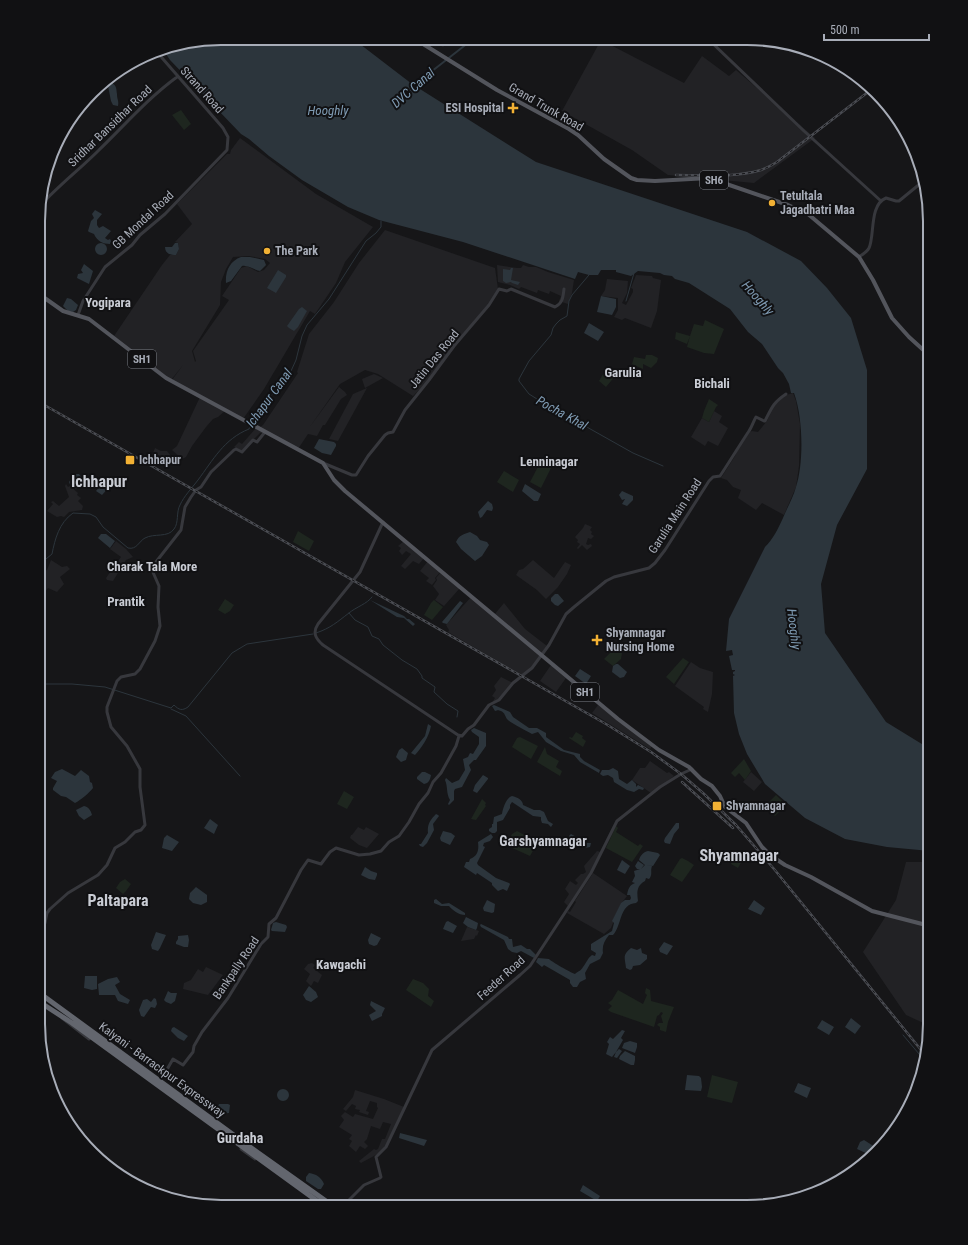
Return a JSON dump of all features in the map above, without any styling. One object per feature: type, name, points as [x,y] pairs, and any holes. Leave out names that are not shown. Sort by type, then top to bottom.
[{"type":"highway","name":"Kalyani - Barrackpur Expressway","points":[[45,997],[256,1152],[325,1200]]},
{"type":"highway","name":"Kalyani - Barrackpur Expressway","points":[[45,1006],[121,1058],[315,1200]]},
{"type":"main road","name":"Grand Trunk Road","points":[[425,45],[497,90],[569,129],[631,178],[637,180],[655,181],[709,178],[788,205],[808,214],[859,257],[873,280],[892,318],[923,350]]},
{"type":"main road","name":"SH1","points":[[45,298],[63,311],[89,318],[166,378],[323,463],[339,485],[542,655],[641,737],[659,750],[692,769],[701,779],[712,786],[718,792],[725,807],[746,823],[764,850],[781,864],[811,877],[876,913],[891,915],[923,924]]},
{"type":"street","points":[[714,45],[804,131],[881,201]]},
{"type":"street","name":"Strand Road","points":[[160,56],[227,133],[228,144]]},
{"type":"street","name":"Sridhar Bansidhar Road","points":[[47,199],[145,104],[177,77]]},
{"type":"street","name":"GB Mondal Road","points":[[78,315],[83,300],[105,267],[161,218],[226,152],[228,144]]},
{"type":"street","points":[[859,257],[869,248],[873,221],[881,201],[886,198],[899,201],[920,184]]},
{"type":"street","name":"Jatin Das Road","points":[[323,463],[349,474],[356,475],[368,456],[385,435],[393,432],[405,410],[454,346],[489,305],[499,289],[507,291],[512,289],[555,307],[562,301],[564,289]]},
{"type":"street","name":"Garulia Main Road","points":[[460,736],[462,736],[474,725],[489,705],[499,700],[513,683],[532,668],[542,655],[566,614],[606,581],[614,577],[649,568],[655,563],[665,550],[709,481],[713,477],[719,477],[736,454],[737,448],[750,430],[756,417],[766,421],[775,402],[786,394]]},
{"type":"street","points":[[45,924],[46,913],[50,909],[68,893],[98,875],[106,867],[115,848],[125,842],[135,832],[141,830],[145,825],[140,787],[140,769],[127,746],[110,724],[107,707],[113,690],[121,677],[129,676],[137,672],[155,642],[161,625],[158,607],[159,586],[152,567],[181,530],[185,507],[188,501],[196,490],[201,487],[211,472],[234,450],[236,449],[242,452],[253,440],[257,442],[260,440],[265,432]]},
{"type":"street","points":[[383,522],[360,572],[315,629],[317,640],[460,736]]},
{"type":"street","name":"Bankpally Road","points":[[162,1080],[173,1059],[183,1065],[194,1050],[194,1046],[202,1032],[228,998],[268,937],[269,924],[276,918],[302,868],[309,860],[322,863],[330,852],[336,848],[359,855],[370,854],[383,849],[389,842],[398,836],[428,793],[433,782],[456,746],[460,736]]},
{"type":"street","name":"Feeder Road","points":[[349,1200],[364,1185],[380,1178],[381,1176],[376,1157],[386,1147],[432,1050],[530,966],[591,873],[616,821],[660,787],[692,769]]},
{"type":"street","points":[[64,1012],[73,1015],[326,1200]]},
{"type":"street","points":[[282,1177],[313,1200]]},
{"type":"shaded area","points":[[598,45],[611,45],[684,83],[702,56],[729,76],[736,70],[815,138],[754,183],[668,175],[632,150],[562,111]]},
{"type":"shaded area","points":[[181,110],[191,124],[184,130],[172,115]]},
{"type":"shaded area","name":"The Park","points":[[240,138],[316,194],[373,227],[345,262],[336,283],[315,314],[310,311],[264,389],[243,419],[172,380],[183,365],[171,380],[150,364],[155,358],[150,363],[114,336],[162,265],[170,255],[176,255],[179,249],[178,243],[175,242],[192,224],[177,204],[227,154],[230,154],[231,150]],"holes":[[[249,256],[265,259],[270,263],[264,270],[258,272],[247,266],[241,268],[222,296],[229,300],[193,351],[195,362],[192,351],[220,305],[221,282],[233,257]]]},
{"type":"shaded area","points":[[385,230],[495,268],[498,289],[490,303],[428,381],[413,396],[378,374],[365,370],[340,384],[309,428],[339,387],[347,395],[341,399],[317,436],[308,434],[298,449],[259,428],[263,425],[298,373],[297,372],[309,334],[334,302],[359,263]]},
{"type":"shaded area","points":[[497,265],[517,268],[521,268],[523,265],[536,267],[574,280],[572,293],[568,304],[559,301],[561,296],[550,291],[549,294],[538,290],[537,293],[521,287],[519,289],[498,282]]},
{"type":"shaded area","points":[[636,275],[652,276],[653,278],[661,280],[657,311],[651,328],[625,318],[622,320],[614,317],[618,310],[618,298],[601,296],[605,290],[607,279],[628,281],[627,293],[622,303],[626,305],[633,292],[633,289],[631,288]]},
{"type":"shaded area","points":[[705,320],[724,329],[714,354],[704,353],[687,347],[694,324],[703,326]]},
{"type":"shaded area","points":[[676,332],[690,336],[687,344],[675,339]]},
{"type":"shaded area","points":[[646,355],[652,355],[658,358],[657,362],[651,368],[643,364],[643,369],[632,364],[634,357],[645,359]]},
{"type":"shaded area","points":[[606,369],[616,375],[606,387],[599,381]]},
{"type":"shaded area","points":[[374,374],[383,378],[365,388],[362,379]]},
{"type":"shaded area","points":[[367,388],[338,441],[329,439],[353,394]]},
{"type":"shaded area","points":[[793,393],[800,424],[799,466],[796,487],[784,515],[762,503],[756,510],[738,498],[741,490],[733,487],[727,480],[721,478],[735,456],[738,448],[750,432],[758,432],[767,421],[773,406],[786,395]]},
{"type":"shaded area","points":[[200,397],[226,410],[218,417],[213,419],[192,446],[186,457],[182,459],[172,450],[177,446]]},
{"type":"shaded area","points":[[709,399],[718,405],[709,422],[702,418]]},
{"type":"shaded area","points":[[714,411],[722,416],[719,422],[728,428],[718,446],[708,441],[705,446],[691,437],[702,418],[709,422]]},
{"type":"shaded area","points":[[256,428],[264,433],[260,433],[242,451],[234,447],[239,442],[242,444]]},
{"type":"shaded area","points":[[155,448],[161,451],[167,451],[175,461],[166,463],[156,461],[153,463],[145,457],[153,453]]},
{"type":"shaded area","points":[[541,461],[552,466],[541,488],[530,482]]},
{"type":"shaded area","points":[[504,471],[519,480],[513,492],[497,482]]},
{"type":"shaded area","points":[[66,484],[78,493],[77,495],[81,498],[78,501],[83,506],[82,510],[69,512],[64,517],[57,517],[47,511],[53,504],[51,502],[53,501],[59,506],[69,497],[65,486]]},
{"type":"shaded area","points":[[585,524],[592,527],[590,530],[592,532],[591,534],[594,536],[591,539],[588,538],[586,544],[591,544],[592,546],[587,550],[582,545],[578,549],[577,548],[580,544],[577,542],[578,540],[575,537]]},
{"type":"shaded area","points":[[298,531],[314,541],[309,551],[293,542]]},
{"type":"shaded area","points":[[116,541],[133,557],[126,560],[113,581],[107,580],[106,578],[121,557],[110,549]]},
{"type":"shaded area","points":[[404,541],[424,558],[419,564],[413,561],[405,569],[401,566],[411,554],[406,551],[402,555],[399,551],[401,548],[398,546]]},
{"type":"shaded area","points":[[51,560],[62,567],[67,566],[70,569],[60,577],[64,584],[57,592],[48,588],[45,592],[45,571],[47,570]]},
{"type":"shaded area","points":[[533,560],[554,578],[565,562],[571,565],[558,587],[546,599],[537,590],[516,575],[519,570],[523,569]]},
{"type":"shaded area","points":[[428,561],[441,571],[435,578],[436,580],[432,585],[426,581],[429,578],[420,571]]},
{"type":"shaded area","points":[[441,572],[460,588],[444,606],[435,600],[439,594],[433,586],[437,580],[436,578]]},
{"type":"shaded area","points":[[471,597],[542,656],[523,676],[448,632],[449,630],[446,625]]},
{"type":"shaded area","points":[[225,599],[234,605],[230,611],[225,614],[218,610]]},
{"type":"shaded area","points":[[434,600],[443,607],[432,620],[424,615]]},
{"type":"shaded area","points":[[504,603],[525,629],[547,646],[542,655],[494,615]]},
{"type":"shaded area","points":[[613,650],[622,653],[621,659],[613,666],[604,659]]},
{"type":"shaded area","points":[[683,658],[689,662],[674,684],[666,677]]},
{"type":"shaded area","points":[[691,662],[700,668],[713,672],[712,694],[708,712],[703,709],[704,707],[675,686]]},
{"type":"shaded area","points":[[551,665],[566,678],[556,692],[540,681]]},
{"type":"shaded area","points":[[501,677],[513,683],[494,703],[493,701],[495,698],[492,696],[496,690],[494,686]]},
{"type":"shaded area","points":[[598,705],[652,746],[650,749],[592,713]]},
{"type":"shaded area","points":[[576,732],[583,736],[582,738],[586,741],[583,747],[569,738],[572,738]]},
{"type":"shaded area","points":[[520,737],[538,746],[531,759],[512,747],[517,738]]},
{"type":"shaded area","points":[[545,747],[547,754],[559,761],[556,767],[562,771],[560,776],[537,762]]},
{"type":"shaded area","points":[[744,759],[751,771],[745,780],[739,773],[735,777],[731,773]]},
{"type":"shaded area","points":[[650,761],[674,776],[651,793],[632,780],[640,768],[645,768]]},
{"type":"shaded area","points":[[751,772],[762,782],[754,791],[743,782]]},
{"type":"shaded area","points":[[344,791],[354,797],[347,809],[337,804]]},
{"type":"shaded area","points":[[776,795],[784,803],[783,808],[775,816],[765,806]]},
{"type":"shaded area","points":[[482,799],[486,803],[486,806],[476,820],[471,819]]},
{"type":"shaded area","points":[[616,826],[618,828],[616,832],[638,846],[640,844],[643,846],[632,862],[606,848]]},
{"type":"shaded area","points":[[358,827],[364,830],[366,827],[379,834],[367,848],[359,845],[350,838]]},
{"type":"shaded area","points":[[517,831],[538,842],[530,856],[508,846],[507,843],[512,834]]},
{"type":"shaded area","points":[[597,851],[601,852],[594,867],[568,906],[564,902],[569,894],[565,889],[570,881],[576,885],[578,883],[575,880],[581,874],[586,872],[584,866]]},
{"type":"shaded area","points":[[736,853],[744,857],[738,868],[731,864]]},
{"type":"shaded area","points":[[682,858],[694,865],[682,882],[670,875]]},
{"type":"shaded area","points":[[906,862],[923,862],[923,1023],[906,1015],[863,952],[896,900]]},
{"type":"shaded area","points":[[593,873],[627,896],[613,920],[611,928],[604,934],[567,913],[568,911],[570,912],[576,902],[575,901]]},
{"type":"shaded area","points":[[125,879],[131,884],[123,894],[116,888],[120,882]]},
{"type":"shaded area","points":[[467,927],[479,931],[477,936],[476,935],[474,939],[461,941]]},
{"type":"shaded area","points":[[312,963],[315,965],[313,968],[322,975],[318,983],[314,981],[311,986],[306,981],[310,974],[304,969],[308,964]]},
{"type":"shaded area","points":[[206,967],[223,975],[208,995],[183,989],[184,983],[191,980],[198,969],[203,972]]},
{"type":"shaded area","points":[[413,979],[423,983],[429,989],[428,996],[434,1001],[431,1007],[406,990]]},
{"type":"shaded area","points":[[646,988],[650,990],[651,1001],[674,1007],[666,1032],[660,1030],[660,1027],[657,1025],[659,1023],[663,1023],[661,1016],[663,1013],[661,1012],[657,1016],[654,1027],[608,1010],[612,1006],[608,1003],[612,1000],[618,990],[643,1004],[647,995],[645,993]]},
{"type":"shaded area","points":[[712,1075],[738,1082],[732,1103],[707,1097]]},
{"type":"shaded area","points":[[355,1090],[404,1107],[383,1151],[361,1163],[359,1161],[374,1149],[378,1149],[382,1139],[385,1139],[391,1124],[383,1122],[380,1129],[371,1126],[367,1139],[364,1142],[368,1146],[365,1149],[360,1146],[356,1152],[349,1146],[352,1141],[349,1139],[352,1135],[339,1127],[344,1120],[341,1116],[345,1112],[353,1117],[355,1114],[373,1119],[378,1108],[377,1103],[370,1101],[366,1111],[369,1112],[368,1115],[359,1112],[360,1110],[355,1109],[356,1106],[352,1104],[346,1111],[343,1109],[353,1097]]},
{"type":"water","name":"Hooghly","points":[[209,45],[361,45],[412,84],[536,162],[747,232],[801,261],[827,288],[851,318],[867,370],[867,469],[837,525],[821,584],[825,633],[886,722],[923,745],[923,850],[887,847],[845,839],[805,818],[765,784],[747,754],[739,734],[734,713],[733,676],[735,675],[733,672],[735,670],[732,670],[729,656],[733,655],[732,650],[726,651],[729,619],[765,547],[777,530],[795,491],[799,477],[801,427],[794,393],[791,393],[789,384],[783,373],[762,344],[748,332],[730,309],[689,283],[675,279],[672,276],[660,273],[638,271],[631,276],[616,272],[616,270],[601,270],[598,275],[589,275],[578,272],[575,279],[463,242],[379,220],[348,207],[302,180],[241,134],[170,60],[166,54],[186,48]]},
{"type":"water","points":[[112,83],[115,85],[118,106],[113,105],[111,101],[108,86]]},
{"type":"water","points":[[95,210],[102,214],[97,220],[97,225],[99,228],[103,226],[111,231],[105,238],[108,240],[110,239],[110,244],[100,242],[94,234],[88,231],[91,221],[94,218],[92,214]]},
{"type":"water","points":[[101,243],[105,245],[107,249],[105,253],[101,255],[97,253],[95,249],[97,245]]},
{"type":"water","points":[[175,243],[178,243],[179,249],[176,255],[167,253],[165,247],[172,247]]},
{"type":"water","points":[[241,257],[264,260],[266,265],[260,271],[247,266],[242,266],[231,281],[226,283],[226,274],[229,267],[234,261]]},
{"type":"water","points":[[84,264],[93,271],[89,284],[77,278],[78,274],[83,273],[81,270]]},
{"type":"water","points":[[513,268],[511,280],[520,282],[518,285],[503,281],[503,269],[510,270]]},
{"type":"water","points":[[278,270],[286,275],[286,277],[276,293],[267,288]]},
{"type":"water","points":[[601,296],[616,299],[616,307],[612,315],[597,312]]},
{"type":"water","points":[[67,298],[71,299],[78,305],[76,310],[73,312],[68,311],[63,306]]},
{"type":"water","points":[[302,307],[307,311],[294,331],[287,326]]},
{"type":"water","points":[[589,323],[604,332],[598,341],[584,333]]},
{"type":"water","points":[[319,439],[334,442],[336,444],[331,455],[322,453],[314,448]]},
{"type":"water","points":[[74,474],[79,474],[83,479],[75,489],[71,487],[69,482]]},
{"type":"water","points":[[107,478],[113,483],[102,495],[96,491]]},
{"type":"water","points":[[525,484],[541,494],[538,501],[534,501],[522,491]]},
{"type":"water","points":[[622,491],[633,496],[633,500],[627,506],[622,504],[625,499],[622,500],[619,495]]},
{"type":"water","points":[[488,501],[492,504],[492,511],[487,510],[480,518],[478,512]]},
{"type":"water","points":[[470,532],[477,536],[480,540],[487,542],[489,545],[482,556],[475,561],[461,549],[456,542],[460,536]]},
{"type":"water","points":[[101,534],[106,534],[115,541],[110,548],[98,538]]},
{"type":"water","points":[[555,594],[558,594],[564,601],[558,606],[551,601],[551,598]]},
{"type":"water","points":[[370,600],[404,616],[415,624],[413,626],[404,618],[397,617]]},
{"type":"water","points":[[460,601],[463,603],[447,624],[443,623],[442,622]]},
{"type":"water","points":[[616,664],[627,672],[624,677],[620,678],[612,672],[613,666]]},
{"type":"water","points":[[580,669],[591,676],[586,684],[575,676]]},
{"type":"water","points":[[494,705],[510,712],[513,717],[529,728],[537,728],[546,733],[546,737],[564,750],[580,754],[580,757],[584,761],[600,770],[599,773],[580,762],[574,755],[561,751],[546,742],[538,732],[532,734],[511,723],[502,712],[499,710],[495,711],[492,706]]},
{"type":"water","points":[[428,724],[431,726],[425,742],[415,755],[411,753],[425,736]]},
{"type":"water","points":[[474,728],[486,733],[486,746],[476,760],[469,765],[471,770],[462,787],[455,789],[454,800],[449,805],[450,800],[445,780],[446,778],[452,783],[459,780],[465,770],[463,759],[468,757],[470,753],[473,754],[479,744],[479,737],[471,730]]},
{"type":"water","points":[[402,748],[408,753],[406,760],[401,762],[396,757],[399,750]]},
{"type":"water","points":[[613,768],[618,771],[619,779],[627,784],[632,780],[636,784],[636,787],[638,785],[644,788],[643,790],[639,789],[634,792],[627,790],[614,782],[613,778],[608,775],[603,776],[600,774],[602,770],[609,770]]},
{"type":"water","points":[[62,769],[75,776],[81,770],[89,776],[90,782],[92,783],[93,788],[75,803],[53,790],[57,781],[51,778],[55,772]]},
{"type":"water","points":[[422,772],[431,775],[429,781],[424,784],[417,779]]},
{"type":"water","points":[[483,775],[488,779],[477,793],[473,791],[475,785]]},
{"type":"water","points":[[512,796],[519,799],[523,805],[534,810],[544,812],[548,821],[553,824],[551,827],[548,824],[542,823],[541,817],[533,816],[512,802],[503,820],[497,822],[497,831],[492,833],[489,831],[492,827],[494,817],[502,814],[506,801]]},
{"type":"water","points":[[84,806],[90,809],[92,815],[84,820],[79,816],[76,810]]},
{"type":"water","points":[[436,814],[439,816],[433,824],[434,830],[427,843],[423,847],[420,846],[419,844],[421,844],[428,833],[429,823]]},
{"type":"water","points":[[210,819],[218,825],[214,834],[204,828]]},
{"type":"water","points":[[676,823],[679,823],[679,828],[674,834],[670,844],[665,843],[665,838]]},
{"type":"water","points":[[443,831],[451,833],[455,836],[450,845],[441,841],[440,838]]},
{"type":"water","points":[[491,834],[493,837],[490,841],[484,843],[483,846],[485,847],[477,863],[496,878],[509,883],[510,884],[507,891],[503,889],[498,891],[492,883],[477,873],[476,875],[464,867],[466,862],[469,862],[470,859],[476,854],[478,850],[478,842]]},
{"type":"water","points":[[571,834],[587,843],[591,843],[590,847],[585,848],[570,839],[569,836]]},
{"type":"water","points":[[167,835],[179,842],[172,851],[162,848],[164,838]]},
{"type":"water","points":[[648,851],[658,853],[660,855],[653,866],[646,865],[652,866],[650,877],[649,879],[646,878],[639,887],[637,892],[638,901],[626,907],[616,931],[613,935],[609,935],[606,939],[600,959],[590,964],[585,973],[586,979],[580,982],[577,987],[573,987],[570,980],[544,965],[542,967],[536,962],[538,958],[549,959],[575,974],[581,969],[590,956],[595,956],[596,953],[591,950],[591,944],[612,931],[614,923],[612,921],[621,903],[625,900],[630,900],[631,898],[630,895],[627,895],[628,890],[630,886],[635,883],[632,882],[635,876],[634,871],[640,869],[637,869],[635,866],[638,861],[644,865],[641,869],[645,865],[639,860],[642,854]]},
{"type":"water","points":[[622,860],[630,866],[625,874],[617,870]]},
{"type":"water","points":[[365,867],[377,873],[375,880],[361,875]]},
{"type":"water","points":[[196,887],[207,895],[207,902],[201,905],[193,903],[189,899],[190,893]]},
{"type":"water","points":[[436,899],[442,904],[449,903],[465,913],[465,915],[456,912],[449,906],[441,906],[434,903],[434,900]]},
{"type":"water","points":[[487,900],[495,904],[494,912],[492,913],[484,911],[483,908]]},
{"type":"water","points":[[754,900],[765,908],[761,915],[748,909]]},
{"type":"water","points":[[466,917],[478,923],[476,930],[463,923]]},
{"type":"water","points":[[448,921],[457,926],[453,933],[443,929]]},
{"type":"water","points":[[276,922],[286,925],[287,927],[285,932],[271,930],[273,923]]},
{"type":"water","points":[[481,924],[508,937],[509,939],[512,939],[513,947],[521,945],[527,949],[530,949],[536,955],[534,958],[521,951],[517,953],[512,952],[508,949],[504,940],[481,927]]},
{"type":"water","points":[[156,932],[166,935],[158,951],[152,949],[151,945]]},
{"type":"water","points":[[371,933],[381,938],[377,945],[374,946],[369,944],[368,940]]},
{"type":"water","points":[[188,935],[188,947],[176,944],[178,936]]},
{"type":"water","points":[[664,942],[673,946],[667,955],[660,952],[659,949]]},
{"type":"water","points":[[631,948],[637,950],[641,948],[642,953],[647,955],[647,959],[640,965],[633,966],[630,970],[626,968],[625,957],[626,953]]},
{"type":"water","points":[[85,976],[97,976],[97,989],[92,990],[84,988]]},
{"type":"water","points":[[117,977],[120,982],[115,985],[120,994],[130,1000],[128,1004],[118,1001],[115,995],[99,995],[98,984],[108,979]]},
{"type":"water","points":[[309,986],[316,992],[318,997],[311,1002],[306,1000],[303,995]]},
{"type":"water","points":[[168,991],[171,993],[177,993],[175,1001],[171,1004],[164,1000]]},
{"type":"water","points":[[154,998],[156,999],[157,1004],[155,1008],[151,1007],[144,1017],[141,1016],[139,1010],[143,1000],[147,999],[151,1002]]},
{"type":"water","points":[[371,1001],[385,1008],[382,1016],[372,1021],[369,1015],[376,1011],[370,1005]]},
{"type":"water","points":[[851,1018],[861,1026],[855,1034],[845,1027]]},
{"type":"water","points":[[822,1020],[834,1027],[829,1035],[817,1028]]},
{"type":"water","points":[[174,1027],[188,1036],[184,1041],[178,1038],[171,1031]]},
{"type":"water","points":[[622,1030],[625,1031],[621,1038],[623,1040],[612,1057],[606,1054],[609,1044],[607,1042],[610,1037],[613,1039]]},
{"type":"water","points":[[630,1041],[637,1043],[635,1053],[622,1048],[624,1043]]},
{"type":"water","points":[[619,1049],[622,1051],[617,1058],[614,1057]]},
{"type":"water","points":[[625,1051],[635,1056],[634,1065],[619,1059]]},
{"type":"water","points":[[687,1075],[699,1076],[701,1078],[701,1091],[685,1090]]},
{"type":"water","points":[[798,1083],[811,1088],[807,1098],[794,1092]]},
{"type":"water","points":[[283,1089],[287,1091],[289,1095],[287,1099],[283,1101],[279,1099],[277,1095],[279,1091]]},
{"type":"water","points":[[219,1104],[230,1105],[229,1113],[218,1114],[216,1112]]},
{"type":"water","points":[[400,1133],[427,1140],[424,1146],[399,1138]]},
{"type":"water","points":[[864,1140],[874,1146],[866,1153],[857,1149],[860,1142]]},
{"type":"water","points":[[309,1173],[316,1175],[321,1179],[324,1184],[321,1189],[318,1189],[306,1181],[306,1177]]},
{"type":"water","points":[[583,1185],[600,1196],[598,1200],[595,1200],[580,1191]]},
{"type":"waterway","name":"DVC Canal","points":[[413,86],[465,45]]},
{"type":"waterway","name":"Ichapur Canal","points":[[252,423],[257,413],[291,371],[307,325],[329,299],[366,241],[381,227],[381,221]]},
{"type":"waterway","points":[[626,301],[634,273]]},
{"type":"waterway","name":"Pocha Khal","points":[[589,275],[572,295],[569,301],[567,316],[560,320],[553,328],[551,335],[529,361],[519,381],[529,394],[537,399],[633,453],[663,466]]},
{"type":"waterway","name":"Ichapur Canal","points":[[45,559],[52,554],[56,537],[61,526],[73,513],[90,514],[96,517],[103,527],[128,548],[134,548],[143,539],[168,534],[176,527],[179,508],[186,495],[214,458],[226,444],[240,433],[249,429],[250,426]]},
{"type":"waterway","points":[[316,633],[334,624],[372,597]]},
{"type":"waterway","points":[[349,613],[355,620],[368,627],[372,636],[379,639],[383,645],[402,660],[417,669],[422,678],[435,687],[434,692],[447,704],[458,711],[457,717]]},
{"type":"waterway","points":[[45,684],[72,684],[105,687],[171,708],[174,705],[179,709],[184,709],[188,707],[232,653],[247,644],[313,634]]},
{"type":"waterway","points":[[171,709],[186,716],[240,776]]},
{"type":"waterway","points":[[903,1035],[920,1055]]},
{"type":"railway","points":[[676,175],[729,175],[750,173],[761,170],[777,162],[867,92]]},
{"type":"railway","points":[[45,405],[606,724],[651,752],[681,774],[736,825],[774,869],[921,1050]]},
{"type":"railway","points":[[682,782],[733,828]]},
{"type":"place","name":"ESI Hospital","points":[[513,108]]},
{"type":"place","name":"Tetultala Jagadhatri Maa","points":[[772,203]]},
{"type":"place","name":"The Park","points":[[267,251]]},
{"type":"place","name":"Ichhapur","points":[[130,460]]},
{"type":"place","name":"Shyamnagar Nursing Home","points":[[597,640]]},
{"type":"place","name":"Shyamnagar","points":[[717,806]]},
{"type":"district","name":"Yogipara","points":[[108,302]]},
{"type":"district","name":"Garulia","points":[[623,372]]},
{"type":"district","name":"Bichali","points":[[712,383]]},
{"type":"district","name":"Lenninagar","points":[[549,461]]},
{"type":"district","name":"Ichhapur","points":[[99,481]]},
{"type":"district","name":"Charak Tala More","points":[[152,566]]},
{"type":"district","name":"Prantik","points":[[126,601]]},
{"type":"district","name":"Garshyamnagar","points":[[543,841]]},
{"type":"district","name":"Shyamnagar","points":[[739,855]]},
{"type":"district","name":"Paltapara","points":[[118,900]]},
{"type":"district","name":"Kawgachi","points":[[341,964]]},
{"type":"district","name":"Gurdaha","points":[[240,1138]]}]
